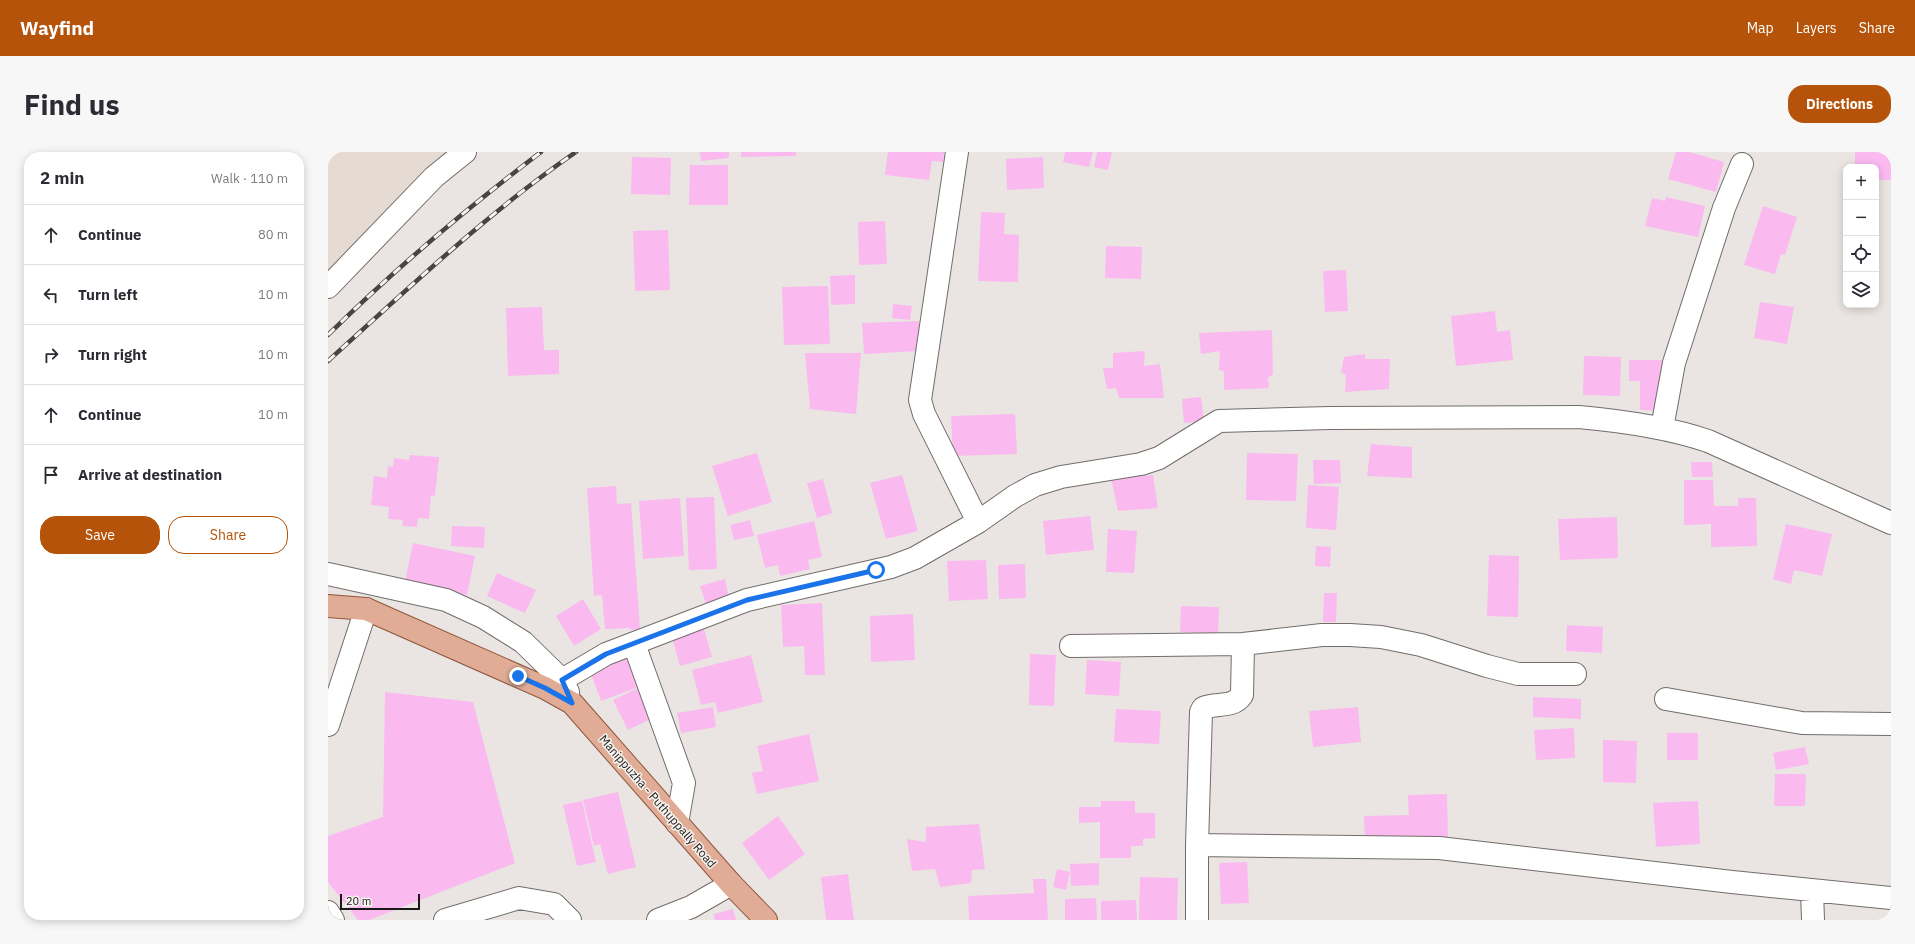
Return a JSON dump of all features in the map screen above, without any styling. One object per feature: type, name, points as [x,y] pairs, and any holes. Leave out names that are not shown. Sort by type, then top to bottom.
[{"type":"main road","name":"Manippuzha - Puthuppally Road","points":[[328,606],[366,609],[554,684],[731,884],[766,920]]},
{"type":"street","points":[[328,287],[434,177],[465,152]]},
{"type":"street","points":[[957,152],[920,400],[924,414],[978,522]]},
{"type":"street","points":[[1662,428],[1674,363],[1724,208],[1742,164]]},
{"type":"street","points":[[328,574],[446,600],[483,617],[523,642],[554,684],[606,654],[747,600],[890,567],[916,558],[978,522],[1015,496],[1041,483],[1061,477],[1133,465],[1154,459],[1170,453],[1201,431],[1219,421],[1338,418],[1579,417],[1662,428],[1685,433],[1708,441],[1891,523]]},
{"type":"street","points":[[328,725],[366,609]]},
{"type":"street","points":[[1071,646],[1244,644],[1322,635],[1381,637],[1421,645],[1487,666],[1518,674],[1575,674]]},
{"type":"street","points":[[634,644],[684,783],[677,823]]},
{"type":"street","points":[[1197,920],[1197,845],[1201,712],[1203,708],[1208,705],[1233,704],[1242,695],[1244,644]]},
{"type":"street","points":[[1666,699],[1802,722],[1891,724]]},
{"type":"street","points":[[1197,845],[1439,848],[1812,891],[1891,898]]},
{"type":"street","points":[[658,920],[691,907],[731,884]]},
{"type":"street","points":[[1812,891],[1813,920]]},
{"type":"street","points":[[445,920],[519,898],[554,904],[570,920]]},
{"type":"street","points":[[328,912],[334,920]]},
{"type":"shaded area","points":[[328,152],[472,152],[328,281]]},
{"type":"building","points":[[700,152],[729,152],[729,158],[701,161]]},
{"type":"building","points":[[741,152],[796,152],[796,156],[741,157]]},
{"type":"building","points":[[888,152],[944,152],[943,162],[932,161],[929,180],[885,175]]},
{"type":"building","points":[[1065,152],[1093,152],[1089,167],[1063,162]]},
{"type":"building","points":[[1097,152],[1112,152],[1108,170],[1094,167]]},
{"type":"building","points":[[1676,152],[1689,152],[1724,162],[1716,192],[1668,179]]},
{"type":"building","points":[[1855,152],[1891,152],[1891,180],[1879,180],[1879,164],[1855,164]]},
{"type":"building","points":[[632,157],[671,158],[670,195],[631,194]]},
{"type":"building","points":[[1043,157],[1044,188],[1007,190],[1006,159]]},
{"type":"building","points":[[690,165],[728,165],[728,205],[689,205]]},
{"type":"building","points":[[1666,197],[1705,206],[1698,237],[1645,226],[1652,198],[1665,201]]},
{"type":"building","points":[[1763,206],[1797,217],[1785,255],[1781,254],[1775,274],[1744,265]]},
{"type":"building","points":[[981,212],[1005,213],[1004,234],[1019,235],[1018,282],[978,281]]},
{"type":"building","points":[[885,221],[887,264],[859,265],[858,222]]},
{"type":"building","points":[[668,230],[670,290],[635,291],[633,231]]},
{"type":"building","points":[[1106,246],[1142,247],[1141,279],[1105,278]]},
{"type":"building","points":[[1346,270],[1348,311],[1325,312],[1323,271]]},
{"type":"building","points":[[855,275],[855,304],[831,305],[830,276]]},
{"type":"building","points":[[828,286],[830,344],[784,345],[782,287]]},
{"type":"building","points":[[1760,302],[1794,307],[1787,344],[1754,338]]},
{"type":"building","points":[[893,304],[912,306],[910,320],[892,318]]},
{"type":"building","points":[[542,307],[544,350],[559,350],[559,374],[508,376],[506,308]]},
{"type":"building","points":[[1495,311],[1497,332],[1510,330],[1513,360],[1456,366],[1451,316]]},
{"type":"building","points":[[919,321],[919,351],[864,354],[862,323]]},
{"type":"building","points":[[1272,330],[1273,374],[1268,378],[1269,388],[1224,390],[1224,371],[1219,370],[1220,351],[1201,354],[1199,333]]},
{"type":"building","points":[[1145,351],[1144,366],[1160,364],[1164,398],[1119,398],[1116,388],[1107,389],[1103,368],[1113,368],[1113,353]]},
{"type":"building","points":[[805,353],[861,353],[856,414],[810,409]]},
{"type":"building","points":[[1365,354],[1365,359],[1390,359],[1389,389],[1345,392],[1346,375],[1341,372],[1344,357]]},
{"type":"building","points":[[1584,356],[1621,357],[1620,396],[1583,395]]},
{"type":"building","points":[[1629,360],[1664,360],[1663,411],[1640,410],[1640,381],[1629,381]]},
{"type":"building","points":[[1201,397],[1204,421],[1184,423],[1182,399]]},
{"type":"building","points":[[1015,414],[1017,454],[953,456],[951,416]]},
{"type":"building","points":[[1371,444],[1412,447],[1412,478],[1367,476]]},
{"type":"building","points":[[757,453],[772,502],[728,516],[712,466]]},
{"type":"building","points":[[1247,453],[1298,454],[1296,501],[1246,500]]},
{"type":"building","points":[[410,455],[439,457],[435,496],[431,495],[429,519],[418,518],[417,527],[402,526],[403,520],[388,519],[389,507],[371,505],[374,476],[387,478],[388,466],[393,467],[394,458],[409,460]]},
{"type":"building","points":[[1313,460],[1340,460],[1341,483],[1314,484]]},
{"type":"building","points":[[1691,462],[1712,462],[1713,477],[1692,477]]},
{"type":"building","points":[[902,475],[918,531],[886,539],[870,483]]},
{"type":"building","points":[[1153,475],[1158,508],[1118,511],[1111,478]]},
{"type":"building","points":[[823,479],[832,513],[817,518],[807,483]]},
{"type":"building","points":[[1684,480],[1713,480],[1714,506],[1738,506],[1738,498],[1756,498],[1757,546],[1711,547],[1711,524],[1684,525]]},
{"type":"building","points":[[1308,485],[1339,487],[1336,530],[1306,528]]},
{"type":"building","points":[[616,486],[617,504],[631,503],[640,629],[605,629],[602,595],[594,596],[587,488]]},
{"type":"building","points":[[714,497],[717,569],[689,570],[686,498]]},
{"type":"building","points":[[680,498],[684,556],[643,559],[639,501]]},
{"type":"building","points":[[1090,516],[1094,550],[1046,555],[1043,521]]},
{"type":"building","points":[[1617,517],[1618,558],[1560,560],[1558,519]]},
{"type":"building","points":[[750,520],[754,536],[734,540],[730,525]]},
{"type":"building","points":[[814,521],[822,557],[808,560],[810,569],[780,576],[778,565],[765,568],[757,535]]},
{"type":"building","points":[[1786,524],[1832,534],[1822,576],[1794,570],[1791,584],[1773,579]]},
{"type":"building","points":[[452,526],[485,527],[484,548],[451,546]]},
{"type":"building","points":[[1108,529],[1137,531],[1134,573],[1106,572]]},
{"type":"building","points":[[413,543],[475,556],[467,595],[405,582]]},
{"type":"building","points":[[1316,546],[1331,547],[1330,567],[1315,566]]},
{"type":"building","points":[[1489,555],[1519,556],[1518,617],[1487,616]]},
{"type":"building","points":[[986,560],[988,599],[949,601],[947,561]]},
{"type":"building","points":[[1025,564],[1026,598],[999,599],[998,565]]},
{"type":"building","points":[[497,573],[536,590],[525,613],[487,596]]},
{"type":"building","points":[[725,579],[729,598],[706,604],[700,586]]},
{"type":"building","points":[[1324,593],[1337,593],[1336,622],[1323,622]]},
{"type":"building","points":[[583,599],[601,629],[574,646],[556,616]]},
{"type":"building","points":[[822,603],[825,675],[805,675],[804,646],[783,647],[781,605]]},
{"type":"building","points":[[1181,606],[1219,607],[1218,634],[1180,632]]},
{"type":"building","points":[[913,614],[915,660],[871,662],[870,616]]},
{"type":"building","points":[[1567,625],[1603,627],[1602,653],[1566,651]]},
{"type":"building","points":[[704,629],[712,657],[680,666],[672,638]]},
{"type":"building","points":[[1030,654],[1056,655],[1054,706],[1029,705]]},
{"type":"building","points":[[633,655],[644,685],[601,701],[590,671]]},
{"type":"building","points":[[751,655],[763,702],[718,713],[715,702],[701,705],[692,670]]},
{"type":"building","points":[[1087,660],[1121,662],[1119,696],[1085,694]]},
{"type":"building","points":[[640,687],[655,717],[628,730],[613,700]]},
{"type":"building","points":[[385,692],[473,702],[515,863],[369,920],[358,920],[328,882],[328,836],[383,817]]},
{"type":"building","points":[[1533,697],[1581,699],[1581,719],[1533,717]]},
{"type":"building","points":[[713,707],[716,727],[681,733],[677,713]]},
{"type":"building","points":[[1358,707],[1361,742],[1313,747],[1309,711]]},
{"type":"building","points":[[1116,709],[1161,711],[1159,744],[1114,742]]},
{"type":"building","points":[[1574,728],[1575,758],[1536,760],[1534,730]]},
{"type":"building","points":[[1667,733],[1698,733],[1698,760],[1667,760]]},
{"type":"building","points":[[809,734],[819,781],[757,794],[752,773],[763,771],[757,746]]},
{"type":"building","points":[[1603,740],[1637,741],[1636,783],[1603,782]]},
{"type":"building","points":[[1805,747],[1809,764],[1776,770],[1773,753]]},
{"type":"building","points":[[1775,774],[1806,774],[1805,806],[1774,806]]},
{"type":"building","points":[[618,792],[636,867],[608,874],[600,844],[594,846],[583,800]]},
{"type":"building","points":[[1447,794],[1448,842],[1365,843],[1364,816],[1409,815],[1408,795]]},
{"type":"building","points":[[582,801],[596,862],[577,866],[563,805]]},
{"type":"building","points":[[1101,801],[1135,801],[1135,813],[1155,813],[1155,838],[1143,839],[1143,846],[1131,846],[1131,858],[1100,858],[1100,822],[1079,823],[1079,807],[1101,807]]},
{"type":"building","points":[[1698,801],[1700,844],[1656,847],[1653,803]]},
{"type":"building","points":[[778,816],[805,854],[769,880],[742,843]]},
{"type":"building","points":[[979,824],[985,869],[972,870],[971,883],[940,887],[935,869],[912,871],[907,839],[926,842],[926,827]]},
{"type":"building","points":[[1247,862],[1249,903],[1221,904],[1219,863]]},
{"type":"building","points":[[1099,863],[1099,885],[1071,886],[1070,864]]},
{"type":"building","points":[[1057,869],[1070,872],[1066,890],[1053,887]]},
{"type":"building","points":[[848,874],[854,920],[826,920],[821,877]]},
{"type":"building","points":[[1140,877],[1178,878],[1177,920],[1139,920]]},
{"type":"building","points":[[1033,879],[1046,879],[1048,920],[969,920],[968,896],[1034,893]]},
{"type":"building","points":[[1096,898],[1097,920],[1065,920],[1065,899]]},
{"type":"building","points":[[1136,900],[1137,920],[1101,920],[1101,901]]},
{"type":"building","points":[[733,909],[736,920],[715,920],[714,914]]},
{"type":"railway","points":[[328,335],[432,240],[541,152]]},
{"type":"railway","points":[[328,361],[449,252],[511,200],[576,152]]},
{"type":"route","points":[[518,676],[545,688],[572,703],[562,680],[606,654],[747,600],[876,570]]}]
